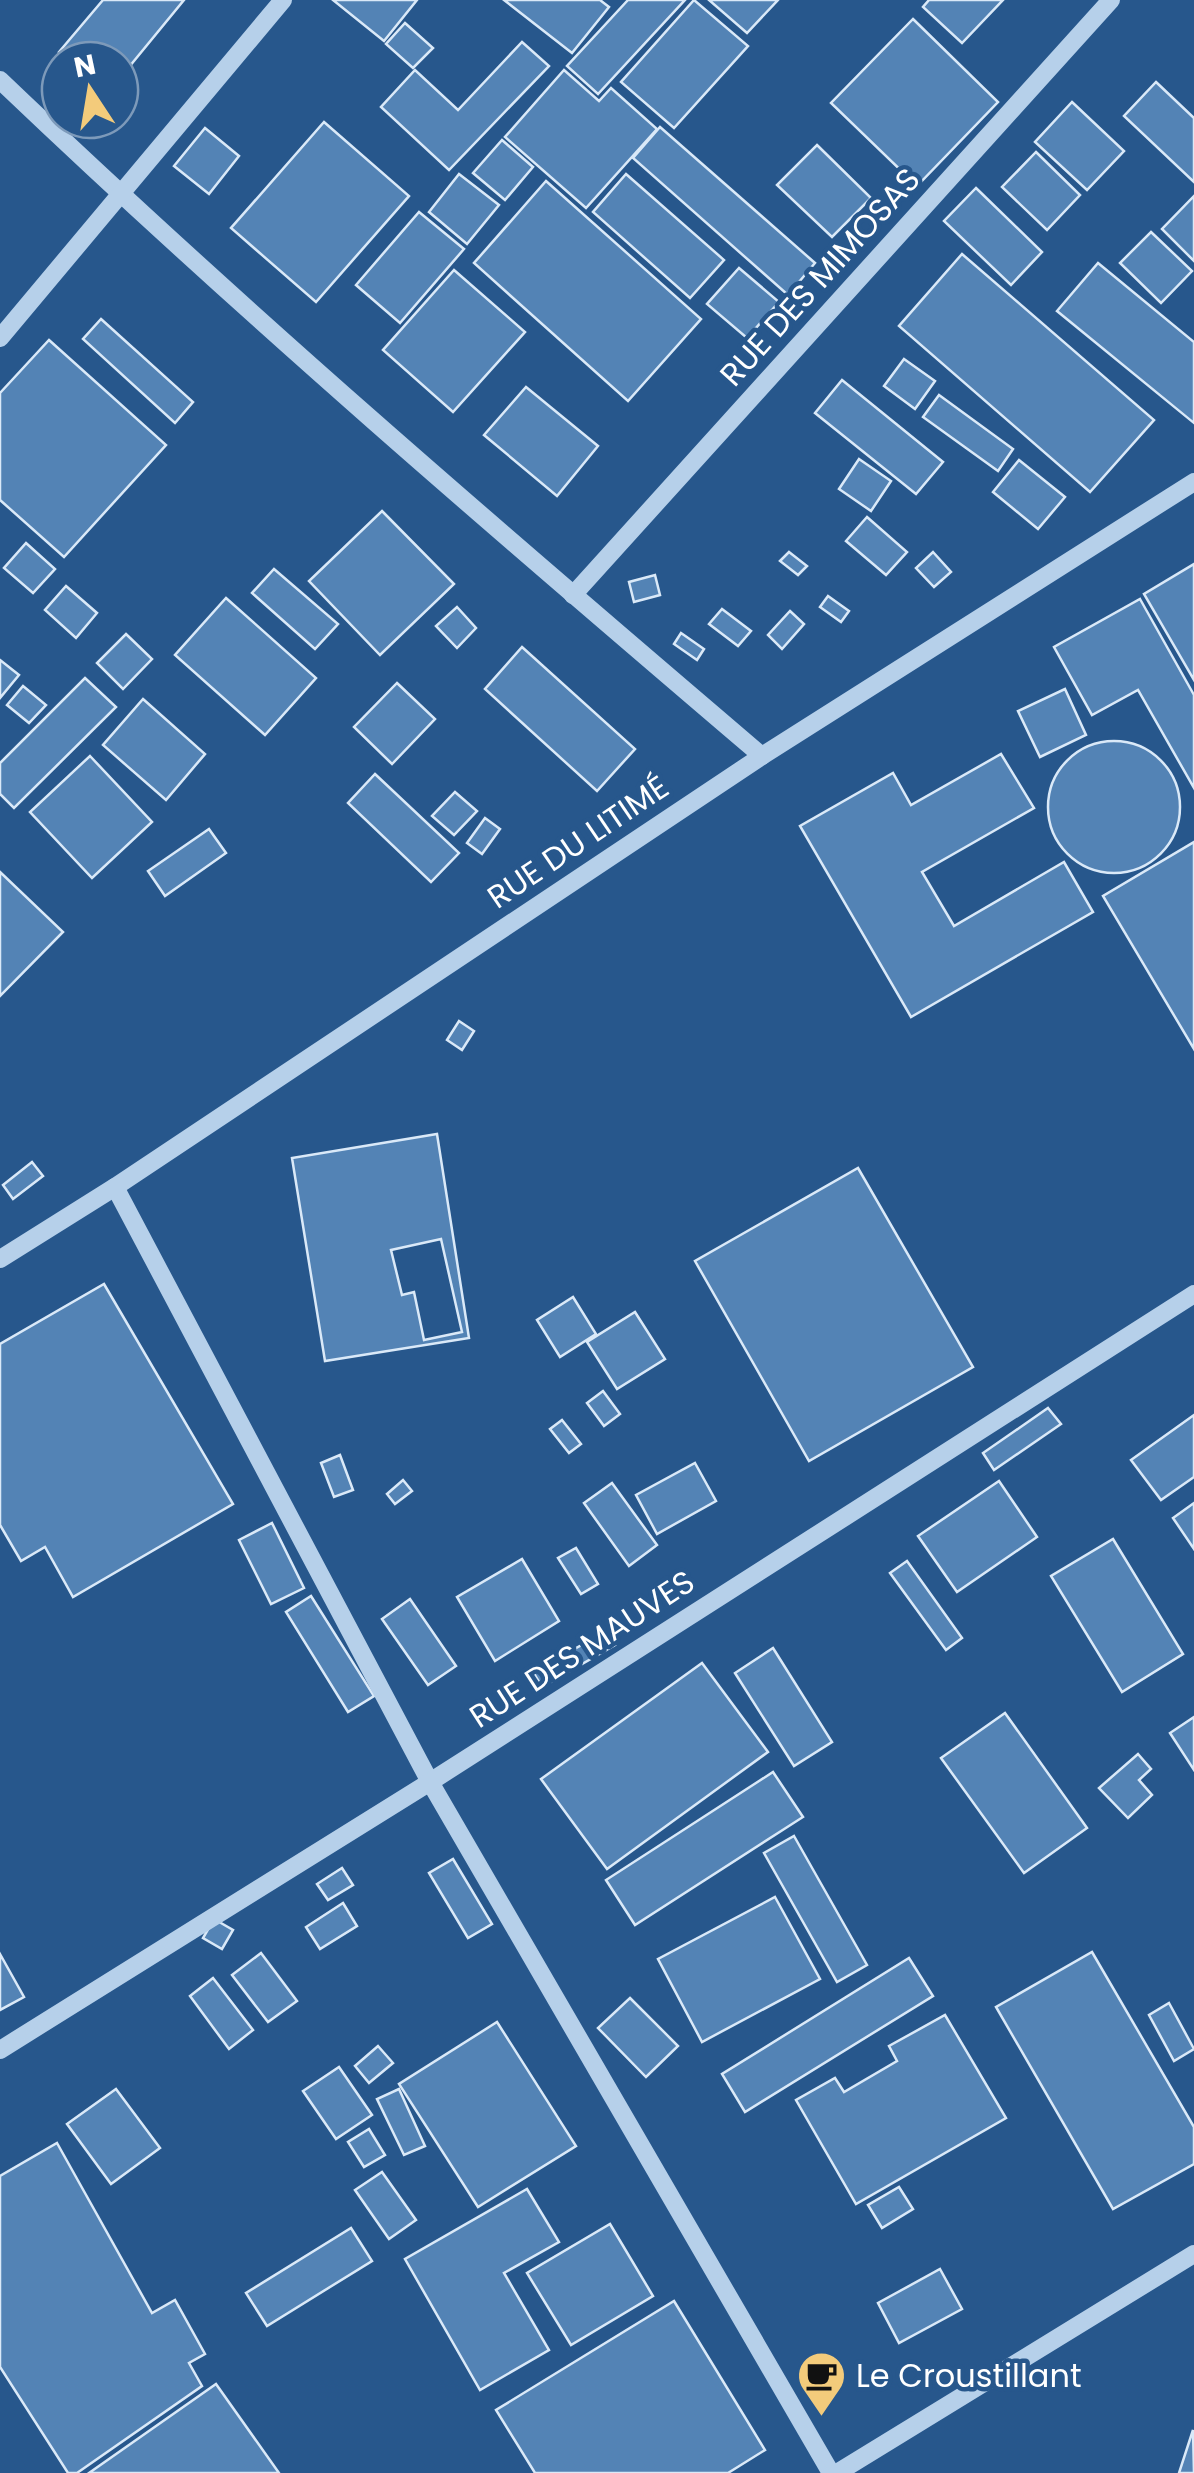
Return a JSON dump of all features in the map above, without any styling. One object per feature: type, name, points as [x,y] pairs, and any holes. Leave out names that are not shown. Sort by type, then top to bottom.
[{"type":"street","points":[[0,338],[283,0]]},
{"type":"street","name":"RUE DES MIMOSAS","points":[[574,595],[1110,0]]},
{"type":"street","points":[[0,80],[120,195],[762,756]]},
{"type":"street","name":"RUE DU LITIMÉ","points":[[0,1258],[762,756],[1194,482]]},
{"type":"street","points":[[114,1186],[430,1782],[834,2473],[1194,2254]]},
{"type":"street","name":"RUE DES MAUVES","points":[[0,2050],[430,1782],[1194,1294]]},
{"type":"building","points":[[103,0],[184,0],[140,54],[140,40],[69,40]]},
{"type":"building","points":[[333,0],[417,0],[384,41]]},
{"type":"building","points":[[504,0],[600,0],[609,7],[572,53]]},
{"type":"building","points":[[628,0],[685,0],[598,94],[567,66]]},
{"type":"building","points":[[694,0],[748,46],[674,128],[621,82]]},
{"type":"building","points":[[709,0],[778,0],[747,33]]},
{"type":"building","points":[[929,0],[1003,0],[962,43],[923,7]]},
{"type":"building","points":[[913,19],[998,102],[917,186],[831,103]]},
{"type":"building","points":[[405,23],[433,48],[413,68],[386,44]]},
{"type":"building","points":[[522,42],[549,66],[449,170],[381,107],[415,70],[458,110]]},
{"type":"building","points":[[564,70],[599,101],[611,88],[657,129],[586,208],[505,137]]},
{"type":"building","points":[[1156,82],[1194,118],[1194,182],[1124,116]]},
{"type":"building","points":[[1072,102],[1124,151],[1087,190],[1035,142]]},
{"type":"building","points":[[324,122],[409,196],[316,302],[231,228]]},
{"type":"building","points":[[660,127],[815,263],[788,295],[633,158]]},
{"type":"building","points":[[205,128],[239,156],[209,194],[174,166]]},
{"type":"building","points":[[502,140],[533,167],[505,200],[473,173]]},
{"type":"building","points":[[817,145],[871,198],[832,237],[777,185]]},
{"type":"building","points":[[1036,152],[1080,195],[1047,230],[1002,187]]},
{"type":"building","points":[[459,174],[499,205],[467,244],[429,212]]},
{"type":"building","points":[[626,174],[724,260],[690,298],[593,212]]},
{"type":"building","points":[[546,181],[701,319],[628,401],[474,263]]},
{"type":"building","points":[[976,188],[1042,252],[1011,285],[944,221]]},
{"type":"building","points":[[1194,196],[1194,261],[1162,229]]},
{"type":"building","points":[[419,212],[464,249],[400,323],[356,285]]},
{"type":"building","points":[[1151,232],[1192,271],[1161,303],[1120,263]]},
{"type":"building","points":[[962,254],[1154,420],[1090,492],[899,326]]},
{"type":"building","points":[[1098,263],[1194,342],[1194,423],[1057,311]]},
{"type":"building","points":[[739,268],[779,302],[747,338],[707,304]]},
{"type":"building","points":[[454,270],[525,332],[453,412],[383,350]]},
{"type":"building","points":[[101,319],[193,402],[175,423],[83,339]]},
{"type":"building","points":[[49,340],[166,445],[64,557],[0,500],[0,393]]},
{"type":"building","points":[[904,359],[935,381],[915,409],[884,386]]},
{"type":"building","points":[[842,380],[943,462],[916,494],[815,413]]},
{"type":"building","points":[[526,387],[598,446],[557,496],[484,435]]},
{"type":"building","points":[[939,395],[1013,449],[998,471],[923,417]]},
{"type":"building","points":[[859,459],[891,481],[871,511],[839,489]]},
{"type":"building","points":[[1019,460],[1065,497],[1038,529],[993,492]]},
{"type":"building","points":[[382,511],[454,584],[380,655],[309,581]]},
{"type":"building","points":[[867,517],[907,552],[886,575],[846,541]]},
{"type":"building","points":[[26,543],[55,569],[33,593],[4,568]]},
{"type":"building","points":[[789,552],[807,566],[798,575],[780,561]]},
{"type":"building","points":[[933,552],[951,572],[934,587],[916,568]]},
{"type":"building","points":[[1194,564],[1194,680],[1144,594]]},
{"type":"building","points":[[274,569],[338,624],[315,649],[252,593]]},
{"type":"building","points":[[655,575],[660,595],[634,602],[629,582]]},
{"type":"building","points":[[66,586],[97,613],[76,638],[45,610]]},
{"type":"building","points":[[828,596],[849,611],[841,622],[820,607]]},
{"type":"building","points":[[226,598],[316,678],[265,735],[175,655]]},
{"type":"building","points":[[1140,599],[1194,695],[1194,788],[1138,690],[1092,715],[1054,647]]},
{"type":"building","points":[[457,607],[476,628],[457,648],[436,626]]},
{"type":"building","points":[[722,609],[751,631],[738,646],[709,624]]},
{"type":"building","points":[[790,611],[804,624],[782,649],[768,635]]},
{"type":"building","points":[[681,633],[704,649],[697,660],[674,644]]},
{"type":"building","points":[[126,634],[152,659],[123,689],[97,663]]},
{"type":"building","points":[[522,647],[635,749],[597,791],[485,689]]},
{"type":"building","points":[[0,660],[19,675],[0,698]]},
{"type":"building","points":[[85,678],[116,707],[14,808],[0,794],[0,763]]},
{"type":"building","points":[[397,683],[435,719],[392,764],[354,727]]},
{"type":"building","points":[[23,686],[46,705],[29,723],[7,705]]},
{"type":"building","points":[[1065,689],[1086,735],[1040,757],[1018,711]]},
{"type":"building","points":[[143,699],[205,754],[166,800],[103,745]]},
{"type":"building","points":[[1114,741],[1139,746],[1161,760],[1175,782],[1180,807],[1175,832],[1161,854],[1139,868],[1114,873],[1089,868],[1067,854],[1053,832],[1048,807],[1053,782],[1067,760],[1089,746]]},
{"type":"building","points":[[1001,754],[1034,808],[922,872],[954,926],[1064,862],[1093,912],[911,1017],[800,826],[893,773],[911,805]]},
{"type":"building","points":[[90,756],[152,822],[92,878],[30,812]]},
{"type":"building","points":[[375,774],[459,853],[431,882],[348,803]]},
{"type":"building","points":[[455,792],[477,811],[454,835],[432,816]]},
{"type":"building","points":[[485,818],[500,829],[482,854],[467,843]]},
{"type":"building","points":[[209,829],[226,853],[165,896],[148,871]]},
{"type":"building","points":[[1194,842],[1194,1049],[1103,896]]},
{"type":"building","points":[[0,872],[63,932],[0,996]]},
{"type":"building","points":[[459,1021],[474,1031],[462,1050],[447,1040]]},
{"type":"building","points":[[437,1134],[469,1338],[325,1361],[292,1158]],"holes":[[[441,1239],[462,1332],[424,1340],[414,1292],[402,1295],[391,1250]]]},
{"type":"building","points":[[32,1162],[43,1176],[13,1199],[3,1185]]},
{"type":"building","points":[[858,1168],[973,1367],[809,1461],[695,1261]]},
{"type":"building","points":[[104,1284],[233,1504],[73,1597],[45,1547],[21,1561],[0,1525],[0,1344]]},
{"type":"building","points":[[573,1297],[596,1334],[560,1357],[537,1320]]},
{"type":"building","points":[[635,1312],[665,1359],[617,1389],[587,1342]]},
{"type":"building","points":[[603,1391],[620,1414],[604,1426],[587,1403]]},
{"type":"building","points":[[1048,1408],[1061,1424],[994,1470],[983,1453]]},
{"type":"building","points":[[1194,1415],[1194,1477],[1161,1500],[1131,1460]]},
{"type":"building","points":[[562,1420],[581,1444],[569,1453],[550,1429]]},
{"type":"building","points":[[340,1455],[353,1490],[334,1497],[321,1463]]},
{"type":"building","points":[[695,1463],[716,1501],[657,1534],[636,1495]]},
{"type":"building","points":[[403,1480],[412,1491],[395,1504],[387,1494]]},
{"type":"building","points":[[999,1481],[1037,1537],[957,1592],[918,1536]]},
{"type":"building","points":[[612,1483],[657,1545],[629,1566],[584,1503]]},
{"type":"building","points":[[1194,1503],[1194,1549],[1173,1518]]},
{"type":"building","points":[[272,1523],[304,1588],[271,1604],[239,1540]]},
{"type":"building","points":[[1113,1539],[1183,1654],[1122,1692],[1051,1576]]},
{"type":"building","points":[[576,1548],[598,1584],[581,1594],[558,1558]]},
{"type":"building","points":[[522,1559],[559,1621],[495,1661],[457,1597]]},
{"type":"building","points":[[907,1561],[962,1638],[946,1650],[890,1573]]},
{"type":"building","points":[[311,1596],[374,1696],[348,1712],[286,1612]]},
{"type":"building","points":[[410,1599],[456,1666],[428,1685],[382,1619]]},
{"type":"building","points":[[607,1631],[615,1645],[542,1687],[533,1672]]},
{"type":"building","points":[[773,1648],[832,1742],[794,1766],[735,1673]]},
{"type":"building","points":[[702,1663],[768,1752],[607,1869],[541,1779]]},
{"type":"building","points":[[1005,1713],[1087,1828],[1024,1873],[941,1758]]},
{"type":"building","points":[[1194,1717],[1194,1770],[1170,1733]]},
{"type":"building","points":[[1138,1754],[1151,1769],[1139,1780],[1152,1795],[1128,1818],[1099,1788]]},
{"type":"building","points":[[773,1772],[803,1817],[635,1925],[606,1880]]},
{"type":"building","points":[[794,1836],[867,1965],[837,1982],[764,1853]]},
{"type":"building","points":[[453,1859],[492,1924],[468,1938],[429,1873]]},
{"type":"building","points":[[342,1868],[353,1885],[328,1900],[317,1884]]},
{"type":"building","points":[[775,1897],[820,1979],[702,2042],[658,1959]]},
{"type":"building","points":[[343,1903],[357,1926],[320,1949],[306,1927]]},
{"type":"building","points":[[214,1919],[233,1930],[222,1949],[203,1938]]},
{"type":"building","points":[[1092,1952],[1194,2127],[1194,2164],[1113,2209],[996,2007]]},
{"type":"building","points":[[261,1953],[297,2001],[268,2022],[232,1975]]},
{"type":"building","points":[[0,1954],[24,1997],[0,2010]]},
{"type":"building","points":[[909,1958],[933,1996],[745,2112],[722,2074]]},
{"type":"building","points":[[213,1978],[253,2030],[229,2049],[190,1996]]},
{"type":"building","points":[[630,1998],[678,2046],[646,2077],[598,2028]]},
{"type":"building","points":[[1169,2003],[1194,2049],[1174,2061],[1149,2015]]},
{"type":"building","points":[[945,2015],[1006,2118],[856,2204],[796,2100],[835,2078],[844,2092],[897,2061],[889,2046]]},
{"type":"building","points":[[497,2022],[576,2146],[478,2207],[399,2084]]},
{"type":"building","points":[[378,2046],[393,2063],[369,2083],[355,2066]]},
{"type":"building","points":[[339,2067],[372,2115],[336,2139],[303,2091]]},
{"type":"building","points":[[116,2089],[160,2148],[111,2184],[67,2124]]},
{"type":"building","points":[[399,2089],[425,2146],[404,2155],[377,2099]]},
{"type":"building","points":[[369,2129],[385,2155],[364,2167],[348,2142]]},
{"type":"building","points":[[57,2143],[152,2313],[175,2300],[205,2354],[189,2363],[202,2386],[77,2473],[68,2473],[0,2367],[0,2176]]},
{"type":"building","points":[[382,2172],[416,2220],[389,2239],[355,2190]]},
{"type":"building","points":[[899,2187],[913,2209],[882,2228],[868,2205]]},
{"type":"building","points":[[527,2189],[559,2242],[504,2273],[549,2350],[480,2390],[405,2259]]},
{"type":"building","points":[[610,2224],[653,2296],[571,2345],[527,2273]]},
{"type":"building","points":[[351,2228],[372,2261],[267,2326],[246,2293]]},
{"type":"building","points":[[940,2269],[962,2309],[899,2343],[878,2303]]},
{"type":"building","points":[[674,2301],[765,2450],[728,2473],[535,2473],[496,2410]]},
{"type":"building","points":[[216,2384],[279,2473],[89,2473]]},
{"type":"building","points":[[1193,2430],[1194,2473],[1179,2473]]},
{"type":"place","name":"Le Croustillant","points":[[821,2418]]}]
